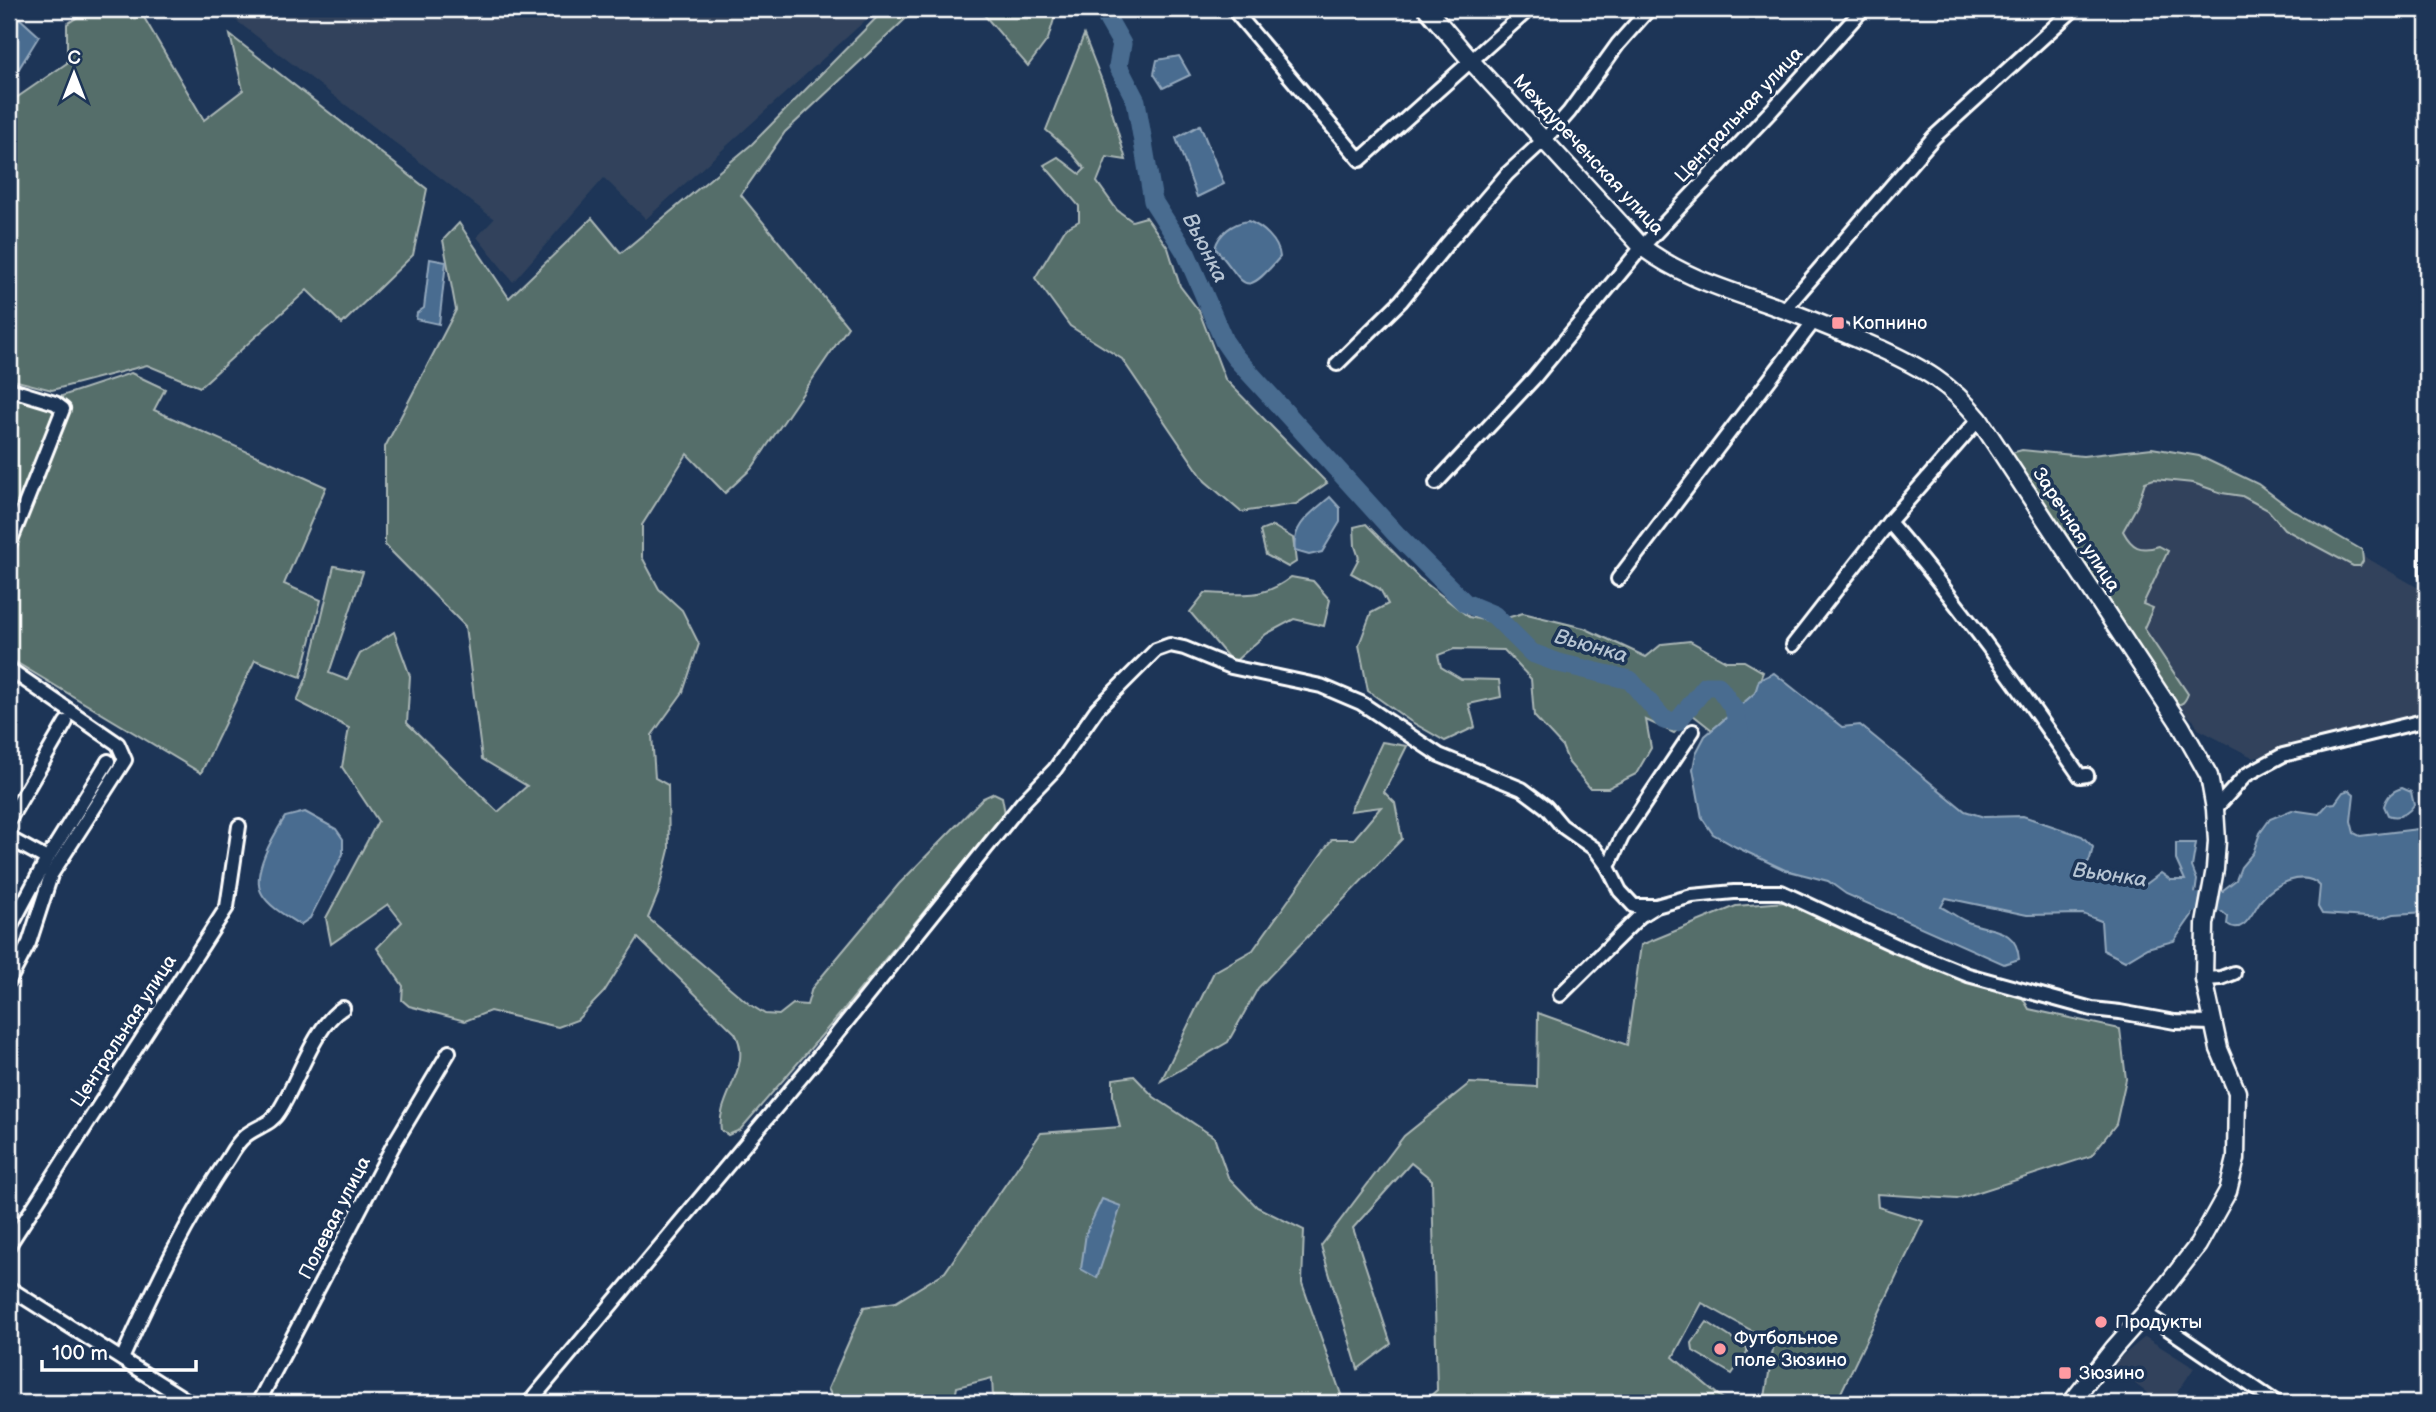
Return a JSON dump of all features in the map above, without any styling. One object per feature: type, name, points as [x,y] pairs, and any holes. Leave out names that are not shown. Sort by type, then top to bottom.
[{"type":"street","points":[[1233,9],[1360,160],[1529,9]]},
{"type":"street","name":"Междуреченская улица","points":[[1427,9],[1472,62],[1642,247],[1692,277],[1784,310]]},
{"type":"street","points":[[1337,364],[1401,302],[1507,174],[1545,139],[1569,112],[1618,44],[1649,9]]},
{"type":"street","name":"Центральная улица","points":[[1436,483],[1534,378],[1642,247],[1863,9]]},
{"type":"street","points":[[1784,310],[1934,137],[2074,9]]},
{"type":"street","name":"Заречная улица","points":[[1784,310],[1921,368],[1941,380],[1963,399],[1979,419],[2197,751],[2209,776],[2217,841],[2205,923],[2204,979],[2219,1049],[2236,1092],[2236,1159],[2228,1191],[2199,1245],[2071,1403]]},
{"type":"street","points":[[1618,579],[1814,321]]},
{"type":"street","points":[[9,389],[55,403],[63,409],[9,545]]},
{"type":"street","points":[[1793,645],[1889,522],[1979,419]]},
{"type":"street","points":[[1889,522],[1948,592],[2080,776],[2087,775]]},
{"type":"street","points":[[2427,530],[2427,576]]},
{"type":"street","points":[[530,1403],[819,1056],[1023,802],[1055,769],[1097,709],[1156,650],[1170,645],[1231,667],[1321,687],[1361,703],[1439,755],[1522,789],[1546,807],[1562,826],[1595,849],[1620,891],[1634,906],[1656,906],[1692,896],[1734,892],[1781,892],[1897,946],[1968,975],[2092,1009],[2175,1022],[2212,1023]]},
{"type":"street","points":[[9,669],[118,744],[125,760],[51,875],[29,943],[9,981]]},
{"type":"street","points":[[2215,808],[2246,775],[2283,755],[2427,720]]},
{"type":"street","points":[[9,820],[66,722]]},
{"type":"street","points":[[1608,867],[1622,837],[1693,731]]},
{"type":"street","points":[[9,930],[47,859],[108,761]]},
{"type":"street","name":"Центральная улица","points":[[9,1245],[227,907],[239,826]]},
{"type":"street","points":[[9,834],[14,841],[47,859]]},
{"type":"street","points":[[1560,995],[1640,916],[1656,906]]},
{"type":"street","points":[[2204,979],[2234,973]]},
{"type":"street","points":[[122,1359],[177,1244],[229,1157],[246,1135],[273,1120],[304,1059],[335,1013],[343,1008]]},
{"type":"street","name":"Полевая улица","points":[[258,1403],[394,1144],[449,1052]]},
{"type":"street","points":[[9,1288],[191,1403]]},
{"type":"street","points":[[2145,1313],[2275,1403]]},
{"type":"shaded area","points":[[221,9],[878,9],[646,219],[604,178],[513,282],[477,237],[494,219]]},
{"type":"shaded area","points":[[17,16],[39,36],[18,70],[9,77],[9,27]]},
{"type":"shaded area","points":[[1179,56],[1190,75],[1163,88],[1154,74],[1157,60]]},
{"type":"shaded area","points":[[1200,125],[1224,184],[1197,197],[1176,138]]},
{"type":"shaded area","points":[[1248,221],[1269,235],[1277,245],[1280,257],[1258,280],[1250,283],[1239,278],[1215,248],[1227,230]]},
{"type":"shaded area","points":[[430,259],[446,262],[439,324],[416,319],[417,313],[424,308]]},
{"type":"shaded area","points":[[2141,450],[2237,482],[2427,593],[2427,710],[2254,758],[2198,729],[2078,554]]},
{"type":"shaded area","points":[[1330,497],[1340,508],[1340,522],[1322,552],[1309,555],[1295,551],[1296,534],[1304,520]]},
{"type":"shaded area","points":[[1774,673],[1842,727],[1860,725],[1965,811],[1984,817],[2023,816],[2082,836],[2093,847],[2082,872],[2089,878],[2145,885],[2161,873],[2171,880],[2185,880],[2176,860],[2176,843],[2196,843],[2192,867],[2197,880],[2192,915],[2174,941],[2147,948],[2125,961],[2103,950],[2101,921],[2083,914],[2027,915],[1946,898],[1941,907],[1965,921],[2007,935],[2013,941],[2019,959],[2004,964],[1846,894],[1828,881],[1785,870],[1713,834],[1702,818],[1693,769],[1696,753],[1705,736],[1755,693],[1759,680]]},
{"type":"shaded area","points":[[2402,788],[2411,792],[2414,805],[2402,815],[2388,815],[2384,806],[2387,799]]},
{"type":"shaded area","points":[[2349,790],[2354,794],[2351,821],[2354,833],[2360,836],[2427,828],[2427,912],[2394,914],[2382,918],[2322,914],[2318,907],[2320,886],[2313,881],[2298,879],[2290,880],[2268,893],[2244,924],[2233,927],[2227,924],[2228,917],[2220,910],[2223,890],[2236,880],[2270,819],[2292,810],[2319,814],[2328,804],[2335,803],[2343,792]]},
{"type":"shaded area","points":[[305,812],[336,829],[343,839],[343,854],[310,918],[300,925],[265,899],[259,886],[259,876],[265,855],[285,817]]},
{"type":"shaded area","points":[[1102,1199],[1121,1206],[1097,1278],[1081,1269],[1086,1233]]},
{"type":"shaded area","points":[[2145,1337],[2194,1368],[2170,1403],[2160,1403],[2116,1369],[2115,1362]]},
{"type":"green space","points":[[90,9],[139,9],[204,120],[243,90],[230,35],[427,189],[413,255],[342,324],[307,290],[200,387],[147,365],[52,390],[9,379],[9,103],[67,63],[67,24]]},
{"type":"green space","points":[[885,9],[916,9],[785,132],[741,195],[848,327],[752,468],[725,493],[687,454],[642,525],[642,557],[659,589],[682,610],[699,644],[683,692],[652,735],[655,778],[668,785],[669,850],[658,894],[648,918],[749,1004],[765,1014],[779,1015],[793,1004],[807,1005],[812,988],[899,884],[983,798],[994,793],[1002,797],[1005,813],[840,1014],[740,1130],[728,1135],[721,1130],[721,1118],[740,1058],[740,1046],[735,1033],[638,938],[604,992],[577,1020],[558,1027],[490,1011],[465,1021],[409,1006],[402,1000],[403,986],[377,948],[402,922],[388,904],[331,944],[326,918],[378,821],[342,767],[349,728],[297,701],[307,677],[334,566],[363,572],[329,673],[347,680],[360,654],[394,632],[410,676],[407,723],[498,812],[527,786],[482,759],[465,626],[385,545],[385,447],[456,310],[443,240],[459,223],[509,298],[592,218],[621,253],[752,144]]},
{"type":"green space","points":[[979,9],[1057,9],[1048,39],[1028,66]]},
{"type":"green space","points":[[1084,35],[1106,91],[1126,160],[1107,157],[1097,182],[1117,210],[1132,221],[1146,217],[1168,248],[1180,286],[1199,311],[1225,379],[1327,483],[1296,504],[1241,512],[1205,481],[1122,359],[1070,326],[1035,278],[1065,229],[1079,221],[1079,206],[1044,165],[1058,157],[1080,174],[1085,169],[1069,150],[1046,130]]},
{"type":"green space","points":[[131,373],[165,389],[154,410],[326,487],[284,584],[321,600],[301,677],[255,660],[201,773],[9,658],[9,392],[50,400]]},
{"type":"green space","points":[[2152,448],[2199,456],[2258,484],[2291,509],[2362,550],[2363,561],[2360,566],[2353,566],[2284,529],[2268,510],[2242,496],[2222,493],[2193,483],[2154,479],[2145,482],[2137,506],[2123,531],[2137,547],[2147,549],[2159,546],[2168,551],[2143,604],[2153,608],[2144,628],[2188,694],[2183,703],[2178,705],[2172,705],[2011,453],[2022,450],[2083,456]]},
{"type":"green space","points":[[1366,524],[1419,578],[1469,617],[1493,622],[1523,613],[1584,628],[1646,657],[1662,644],[1690,641],[1726,661],[1744,661],[1763,672],[1755,693],[1712,730],[1693,715],[1674,733],[1646,720],[1651,748],[1636,774],[1608,788],[1590,788],[1569,763],[1562,746],[1534,716],[1531,679],[1504,650],[1454,649],[1438,655],[1441,667],[1461,679],[1499,680],[1501,697],[1469,704],[1475,727],[1445,741],[1410,721],[1368,691],[1359,645],[1371,613],[1388,604],[1380,589],[1351,573],[1359,558],[1354,527]]},
{"type":"green space","points":[[1273,526],[1293,538],[1296,562],[1288,567],[1266,555],[1260,531]]},
{"type":"green space","points":[[1291,577],[1313,581],[1330,600],[1324,626],[1294,619],[1266,634],[1233,663],[1190,612],[1205,593],[1250,594],[1271,589]]},
{"type":"green space","points":[[1382,742],[1407,746],[1384,792],[1395,803],[1402,839],[1258,988],[1228,1042],[1161,1081],[1214,972],[1253,950],[1332,839],[1354,839],[1381,807],[1350,811]]},
{"type":"green space","points":[[1798,901],[2017,988],[2029,1009],[2120,1029],[2126,1079],[2116,1124],[2091,1156],[1957,1199],[1877,1194],[1878,1207],[1923,1221],[1836,1403],[1764,1403],[1774,1343],[1702,1303],[1673,1357],[1723,1399],[1723,1403],[1422,1403],[1437,1390],[1432,1180],[1411,1163],[1353,1228],[1391,1344],[1358,1369],[1321,1246],[1404,1136],[1470,1083],[1537,1087],[1538,1013],[1627,1045],[1641,945],[1736,906]]},
{"type":"green space","points":[[1134,1076],[1154,1097],[1214,1137],[1228,1177],[1257,1207],[1304,1230],[1302,1283],[1344,1403],[990,1403],[993,1398],[992,1378],[957,1387],[954,1403],[836,1403],[828,1389],[864,1307],[896,1302],[945,1272],[1041,1133],[1120,1127],[1113,1097],[1113,1079]]},
{"type":"green space","name":"Футбольное поле Зюзино","points":[[1707,1322],[1747,1348],[1732,1374],[1693,1351],[1692,1343]]},
{"type":"waterway","name":"Вьюнка","points":[[1102,9],[1122,44],[1118,66],[1136,101],[1153,201],[1186,253],[1224,341],[1235,357],[1396,534],[1465,603],[1494,615],[1532,653],[1559,663],[1630,680],[1664,720],[1677,722],[1706,686],[1718,686],[1734,709],[1740,733]]},
{"type":"waterway","name":"Вьюнка","points":[[2168,904],[2234,901],[2244,894]]},
{"type":"place","name":"Копнино","points":[[1838,323]]},
{"type":"place","name":"Продукты","points":[[2101,1322]]},
{"type":"place","name":"Футбольное поле Зюзино","points":[[1720,1349]]},
{"type":"place","name":"Зюзино","points":[[2065,1373]]}]
